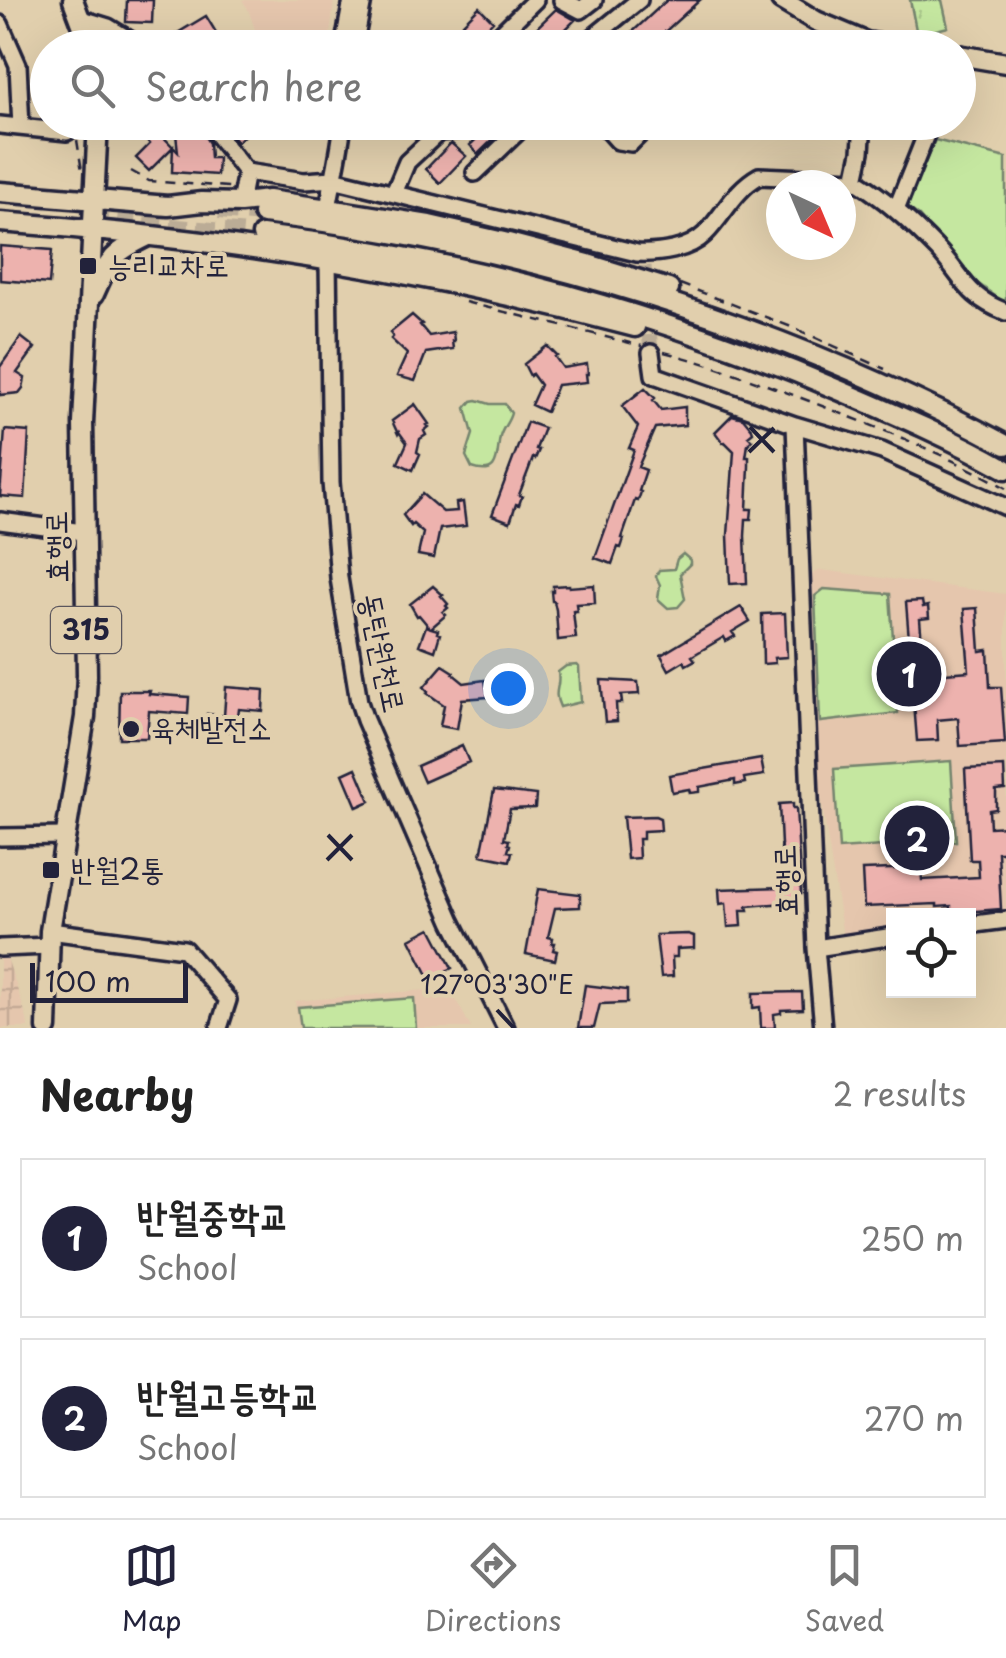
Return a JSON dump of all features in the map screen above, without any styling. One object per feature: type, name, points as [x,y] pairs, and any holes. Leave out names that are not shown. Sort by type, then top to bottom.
[{"type":"main road","points":[[73,0],[85,30]]},
{"type":"main road","points":[[781,0],[833,30]]},
{"type":"main road","points":[[976,58],[1006,63]]},
{"type":"main road","name":"효행로","points":[[48,1028],[50,938],[85,717],[83,423],[97,140]]},
{"type":"main road","points":[[0,192],[168,206],[268,200],[429,226],[588,264],[674,291],[711,316]]},
{"type":"main road","points":[[157,236],[153,218],[168,206]]},
{"type":"main road","points":[[263,214],[339,222],[461,246],[621,286],[808,351],[1006,445]]},
{"type":"main road","points":[[0,222],[94,228],[328,260],[462,284],[673,337],[706,337]]},
{"type":"main road","points":[[262,235],[333,244],[472,271],[706,337],[863,400],[1006,469]]},
{"type":"main road","points":[[89,304],[114,255],[125,246],[157,236]]},
{"type":"street","points":[[346,30],[352,0]]},
{"type":"street","points":[[357,30],[363,0]]},
{"type":"street","points":[[504,30],[535,0]]},
{"type":"street","points":[[562,0],[581,10],[594,0]]},
{"type":"street","points":[[602,30],[638,0]]},
{"type":"street","points":[[82,19],[113,30]]},
{"type":"street","points":[[0,24],[18,65],[21,127]]},
{"type":"street","points":[[0,125],[30,128]]},
{"type":"street","points":[[221,140],[246,172],[304,180],[333,173],[640,260],[694,242],[746,183],[766,176]]},
{"type":"street","points":[[330,140],[328,158],[333,173]]},
{"type":"street","points":[[328,209],[340,140]]},
{"type":"street","points":[[394,193],[407,162],[427,140]]},
{"type":"street","points":[[475,173],[509,140]]},
{"type":"street","points":[[856,175],[861,140]]},
{"type":"street","points":[[896,210],[924,140]]},
{"type":"street","points":[[240,203],[246,172]]},
{"type":"street","points":[[856,181],[896,210],[942,254],[964,285],[989,306],[1006,312]]},
{"type":"street","name":"동탄원천로","points":[[328,260],[331,482],[339,578],[359,702],[452,921],[506,1028]]},
{"type":"street","points":[[652,353],[654,375],[882,451],[1006,507]]},
{"type":"street","name":"효행로","points":[[795,424],[816,948],[823,1028]]},
{"type":"street","points":[[0,522],[83,532]]},
{"type":"street","points":[[0,837],[66,836]]},
{"type":"street","points":[[976,925],[1006,920]]},
{"type":"street","points":[[816,948],[886,937]]},
{"type":"street","points":[[0,948],[50,938],[184,949],[228,1000],[219,1028]]},
{"type":"path","points":[[77,140],[80,170],[96,178]]},
{"type":"path","points":[[451,298],[692,359],[905,438],[1006,488]]},
{"type":"shaded area","points":[[242,0],[334,0],[331,30],[255,30]]},
{"type":"shaded area","points":[[821,570],[1006,594],[1006,920],[976,924],[976,908],[886,908],[886,937],[844,942],[815,760],[807,576]]},
{"type":"shaded area","points":[[0,936],[27,1019],[28,1028],[0,1028]]},
{"type":"shaded area","points":[[450,988],[471,1028],[299,1028],[295,1001]]},
{"type":"green space","points":[[910,0],[942,0],[948,27],[916,30]]},
{"type":"green space","points":[[935,140],[1006,158],[1006,304],[976,282],[906,206]]},
{"type":"green space","points":[[477,400],[505,404],[511,413],[501,434],[495,463],[488,470],[472,468],[466,456],[473,434],[466,408]]},
{"type":"green space","points":[[683,554],[690,560],[680,574],[685,599],[678,607],[668,608],[658,599],[660,585],[656,576],[659,570],[674,569]]},
{"type":"green space","points":[[824,589],[890,594],[898,713],[820,722],[815,596]]},
{"type":"green space","points":[[577,665],[581,702],[560,707],[558,672]]},
{"type":"green space","points":[[951,761],[956,841],[839,849],[834,769]]},
{"type":"green space","points":[[414,998],[416,1028],[301,1028],[298,1007]]},
{"type":"building","points":[[127,0],[153,0],[152,23],[126,22]]},
{"type":"building","points":[[667,0],[700,0],[667,30],[634,30]]},
{"type":"building","points":[[479,7],[493,21],[484,30],[456,30]]},
{"type":"building","points":[[556,9],[575,20],[565,30],[534,30]]},
{"type":"building","points":[[206,16],[215,30],[183,30]]},
{"type":"building","points":[[147,140],[166,140],[178,152],[177,140],[207,140],[210,158],[218,158],[217,175],[172,172],[173,147],[149,171],[136,158],[150,144]]},
{"type":"building","points":[[475,140],[492,140],[478,154],[470,145]]},
{"type":"building","points":[[451,143],[466,156],[440,183],[426,169]]},
{"type":"building","points":[[0,246],[52,250],[49,284],[0,280]]},
{"type":"building","points":[[412,315],[429,336],[453,332],[454,341],[453,349],[426,353],[415,381],[397,376],[407,354],[390,333]]},
{"type":"building","points":[[21,337],[35,348],[17,373],[25,378],[23,388],[19,393],[0,395],[0,367]]},
{"type":"building","points":[[547,346],[563,368],[587,364],[588,374],[587,382],[557,385],[546,412],[531,405],[540,385],[524,364]]},
{"type":"building","points":[[645,388],[661,410],[685,407],[685,425],[655,428],[638,467],[646,470],[641,492],[612,564],[595,558],[634,450],[629,448],[638,427],[622,406]]},
{"type":"building","points":[[415,404],[429,427],[420,439],[420,454],[413,470],[398,463],[407,443],[392,421]]},
{"type":"building","points":[[732,415],[743,418],[753,432],[748,436],[752,440],[746,457],[747,509],[752,509],[751,519],[746,519],[747,583],[730,584],[728,535],[734,451],[715,432]]},
{"type":"building","points":[[527,422],[544,428],[510,522],[492,515]]},
{"type":"building","points":[[5,430],[29,432],[25,498],[0,496]]},
{"type":"building","points":[[422,494],[443,512],[457,511],[456,503],[463,502],[466,526],[440,529],[434,558],[418,555],[423,533],[403,515]]},
{"type":"building","points":[[594,585],[595,603],[576,604],[576,638],[558,640],[551,591],[553,586]]},
{"type":"building","points":[[433,586],[448,604],[443,612],[446,615],[431,628],[440,634],[435,651],[419,645],[426,626],[429,627],[410,604]]},
{"type":"building","points":[[922,601],[923,607],[928,606],[929,618],[920,619],[923,656],[931,655],[933,674],[969,671],[964,609],[977,608],[980,651],[988,650],[990,687],[1001,687],[1005,743],[960,746],[958,718],[937,720],[938,740],[917,741],[906,602]]},
{"type":"building","points":[[741,607],[750,621],[732,632],[735,636],[726,641],[724,637],[692,656],[695,660],[686,665],[684,661],[669,670],[661,655]]},
{"type":"building","points":[[785,613],[787,657],[763,664],[762,614]]},
{"type":"building","points":[[443,665],[464,683],[485,680],[488,697],[462,699],[457,729],[440,726],[444,705],[424,687]]},
{"type":"building","points":[[601,680],[638,682],[639,694],[621,695],[622,703],[616,703],[617,721],[605,722]]},
{"type":"building","points":[[226,687],[264,690],[263,711],[239,709],[236,732],[205,728],[207,714],[224,716]]},
{"type":"building","points":[[120,691],[189,697],[188,714],[149,711],[147,738],[119,738]]},
{"type":"building","points":[[462,746],[469,762],[424,782],[417,766]]},
{"type":"building","points":[[761,759],[764,775],[744,778],[745,783],[735,785],[735,780],[699,787],[699,792],[672,792],[669,775]]},
{"type":"building","points":[[1004,767],[1005,789],[996,790],[996,809],[989,810],[990,827],[1006,826],[1006,852],[998,852],[1001,909],[976,911],[937,904],[864,907],[862,870],[921,868],[922,880],[979,877],[978,860],[970,860],[965,769]]},
{"type":"building","points":[[356,768],[370,801],[357,807],[343,774]]},
{"type":"building","points":[[494,790],[536,795],[535,808],[510,809],[504,839],[509,840],[510,861],[481,855]]},
{"type":"building","points":[[793,803],[801,894],[797,894],[797,902],[747,906],[748,910],[741,910],[742,926],[728,927],[726,903],[720,904],[719,889],[783,887],[779,804]]},
{"type":"building","points":[[623,817],[660,818],[661,830],[643,831],[643,839],[638,839],[639,858],[627,859]]},
{"type":"building","points":[[538,889],[580,894],[580,907],[555,908],[548,937],[555,943],[555,960],[526,954]]},
{"type":"building","points":[[431,928],[452,968],[430,979],[410,939]]},
{"type":"building","points":[[656,935],[694,936],[694,948],[677,949],[677,957],[672,957],[673,976],[661,977]]},
{"type":"building","points":[[585,985],[627,990],[627,1003],[600,1004],[594,1028],[578,1028]]},
{"type":"building","points":[[802,992],[803,1009],[781,1010],[774,1014],[775,1028],[761,1028],[760,1007],[753,1008],[753,993]]},
{"type":"tunnel","points":[[219,210],[263,214]]},
{"type":"tunnel","points":[[90,221],[262,235]]},
{"type":"tunnel","points":[[644,266],[651,353]]},
{"type":"place","name":"능리교차로","points":[[88,266]]},
{"type":"place","name":"반월중학교","points":[[909,674]]},
{"type":"place","name":"육체발전소","points":[[131,729]]},
{"type":"place","name":"반월고등학교","points":[[917,838]]},
{"type":"place","name":"반월2통","points":[[51,870]]}]
